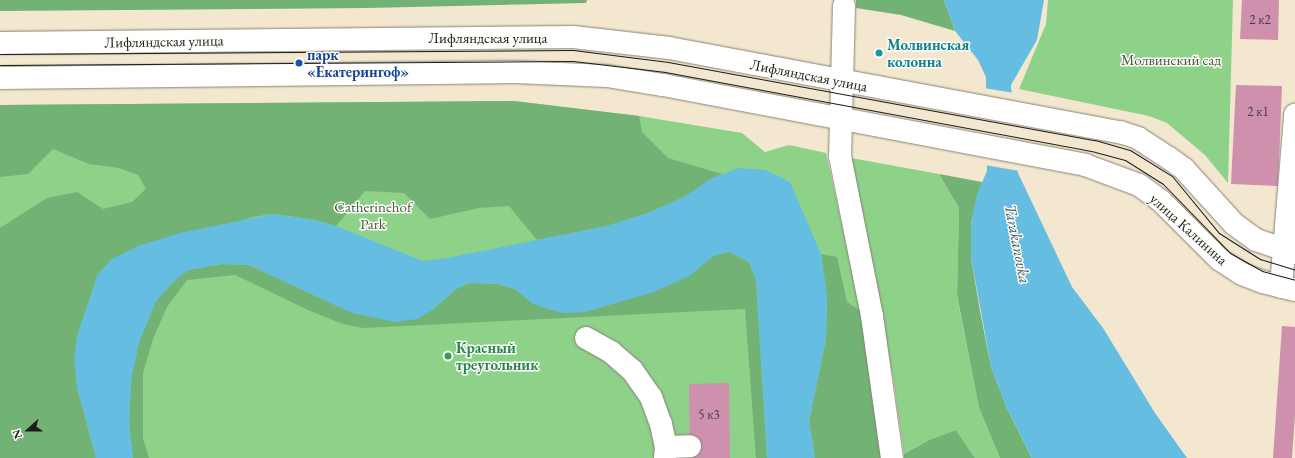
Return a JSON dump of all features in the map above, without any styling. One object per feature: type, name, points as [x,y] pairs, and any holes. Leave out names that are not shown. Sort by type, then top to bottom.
[{"type":"street","points":[[844,6],[840,156],[872,316],[892,458]]},
{"type":"street","name":"Лифляндская улица","points":[[0,43],[573,37],[670,48],[1120,132],[1154,147],[1184,170],[1234,224],[1256,240],[1290,252]]},
{"type":"street","points":[[0,78],[572,73],[663,85],[841,118]]},
{"type":"street","points":[[1288,289],[1295,115]]},
{"type":"street","name":"улица Калинина","points":[[841,118],[965,140],[1085,165],[1139,185],[1161,201],[1219,259],[1242,274],[1288,289]]},
{"type":"street","points":[[586,338],[612,352],[632,370],[651,397],[661,424],[666,452],[690,446]]},
{"type":"green space","points":[[0,0],[587,0],[586,3],[368,8],[0,11]]},
{"type":"green space","points":[[856,0],[944,0],[955,31],[901,15],[856,8]]},
{"type":"green space","name":"Молвинский сад","points":[[1048,0],[1233,0],[1228,183],[1205,155],[1167,123],[1149,116],[1019,89],[1046,24]]},
{"type":"green space","name":"Catherinehof Park","points":[[514,101],[639,116],[742,133],[765,152],[789,145],[826,153],[861,311],[887,458],[0,458],[0,105]]},
{"type":"green space","points":[[514,101],[639,116],[642,132],[668,158],[722,174],[684,197],[648,213],[607,226],[537,240],[509,206],[479,208],[430,219],[404,193],[365,191],[336,226],[310,219],[273,214],[252,217],[98,274],[77,336],[77,387],[96,458],[0,458],[0,228],[47,198],[77,192],[103,209],[132,202],[146,189],[138,175],[119,168],[89,164],[53,149],[28,174],[0,177],[0,105]]},
{"type":"green space","points":[[851,158],[939,174],[959,208],[957,296],[979,408],[1000,458],[975,458],[956,430],[929,440],[904,454],[893,377]]},
{"type":"green space","points":[[939,174],[982,182],[971,224],[971,257],[980,311],[991,367],[1007,408],[1032,458],[1000,458],[979,408],[957,295],[959,208]]},
{"type":"green space","points":[[729,252],[749,262],[756,280],[767,458],[756,458],[745,309],[363,328],[343,324],[310,311],[235,275],[187,280],[167,307],[153,339],[143,373],[143,438],[149,458],[133,458],[129,424],[131,379],[139,342],[156,301],[175,280],[188,270],[222,264],[249,265],[333,304],[432,310],[456,289],[469,283],[498,284],[515,289],[532,303],[564,313],[704,263],[715,255]]},
{"type":"green space","points":[[821,254],[837,257],[847,302],[861,311],[887,458],[815,458],[809,421],[826,339],[827,298]]},
{"type":"green space","points":[[956,430],[975,458],[904,458],[904,454],[929,440]]},
{"type":"water","name":"Tarakanovka","points":[[944,0],[1044,0],[1037,40],[1011,85],[1018,173],[1072,287],[1103,328],[1155,413],[1187,458],[1032,458],[1007,408],[991,367],[971,257],[971,225],[977,194],[987,171],[986,77],[978,60],[955,31]]},
{"type":"water","points":[[739,168],[765,170],[790,182],[821,254],[827,298],[826,339],[809,421],[815,458],[767,458],[756,280],[749,262],[729,252],[715,255],[689,276],[654,292],[585,312],[564,313],[544,308],[532,303],[515,289],[498,284],[469,283],[456,289],[432,310],[417,319],[395,322],[352,313],[249,265],[222,264],[188,270],[175,280],[156,301],[139,342],[131,379],[129,424],[133,458],[96,458],[77,387],[74,360],[77,336],[98,274],[112,259],[138,246],[180,233],[273,214],[310,219],[336,226],[423,261],[447,258],[607,226],[648,213],[684,197],[712,178]]},
{"type":"pier","points":[[984,88],[1014,93],[1020,171],[985,165]]},
{"type":"building","points":[[1242,0],[1279,0],[1278,40],[1240,39]]},
{"type":"building","points":[[1236,85],[1282,86],[1278,186],[1231,184]]},
{"type":"building","points":[[1282,326],[1295,327],[1295,415],[1292,458],[1273,458]]},
{"type":"building","points":[[729,383],[730,458],[690,458],[689,384]]},
{"type":"tram line","points":[[0,54],[573,50],[668,62],[1095,140],[1130,150],[1172,176],[1219,233],[1260,259],[1295,270]]},
{"type":"tram line","points":[[0,65],[573,61],[665,72],[1095,152],[1125,160],[1163,184],[1230,253],[1262,271],[1295,280]]},
{"type":"place","name":"Молвинская колонна","points":[[879,53]]},
{"type":"place","name":"парк «Екатерингоф»","points":[[299,63]]},
{"type":"place","name":"Красный треугольник","points":[[448,356]]}]
